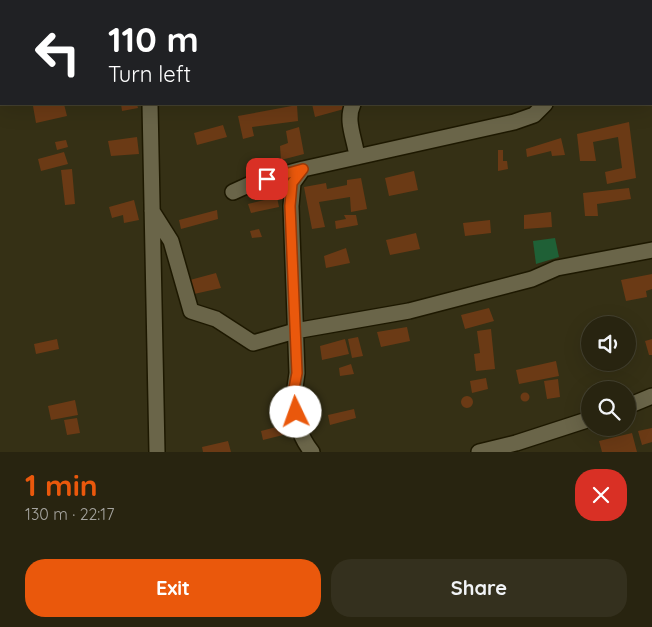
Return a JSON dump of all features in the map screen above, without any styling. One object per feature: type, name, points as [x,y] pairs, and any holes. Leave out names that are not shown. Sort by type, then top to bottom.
[{"type":"street","points":[[150,105],[157,452]]},
{"type":"street","points":[[352,105],[349,112],[349,122],[357,157]]},
{"type":"street","points":[[233,192],[255,182],[303,169],[514,122],[534,114],[544,105]]},
{"type":"street","points":[[303,169],[292,183],[290,206],[297,373],[292,399],[302,440],[312,452]]},
{"type":"street","points":[[152,211],[172,241],[191,311],[216,319],[253,343],[295,331],[409,310],[532,278],[557,268],[652,250]]},
{"type":"street","points":[[636,403],[652,396]]},
{"type":"street","points":[[479,452],[516,443],[581,423]]},
{"type":"green space","points":[[555,238],[559,257],[536,264],[533,241]]},
{"type":"building","points":[[64,105],[67,116],[36,123],[33,106]]},
{"type":"building","points":[[121,105],[137,105],[138,108],[122,111]]},
{"type":"building","points":[[297,105],[298,121],[252,127],[254,136],[243,139],[238,116]]},
{"type":"building","points":[[312,105],[342,105],[344,109],[315,117]]},
{"type":"building","points":[[629,122],[636,178],[607,184],[605,172],[622,168],[618,137],[593,142],[596,161],[580,161],[577,134]]},
{"type":"building","points":[[223,125],[227,137],[197,145],[194,133]]},
{"type":"building","points":[[299,127],[304,154],[281,160],[280,146],[288,143],[286,131]]},
{"type":"building","points":[[137,137],[139,154],[111,156],[108,141]]},
{"type":"building","points":[[561,138],[565,155],[552,156],[551,151],[527,157],[526,149]]},
{"type":"building","points":[[66,140],[68,147],[57,150],[55,142]]},
{"type":"building","points":[[498,150],[503,150],[503,161],[507,161],[508,169],[498,171]]},
{"type":"building","points":[[64,152],[68,164],[41,171],[38,159]]},
{"type":"building","points":[[72,169],[75,204],[65,205],[61,170]]},
{"type":"building","points":[[414,171],[418,190],[389,196],[385,178]]},
{"type":"building","points":[[361,178],[367,209],[351,212],[350,197],[319,202],[325,227],[312,229],[304,187],[326,183],[327,189],[347,185],[347,180]]},
{"type":"building","points":[[629,188],[631,199],[597,204],[598,216],[585,216],[583,193]]},
{"type":"building","points":[[277,197],[279,207],[251,213],[248,204]]},
{"type":"building","points":[[134,200],[139,220],[124,223],[123,215],[112,218],[109,207]]},
{"type":"building","points":[[217,210],[218,219],[181,229],[179,220]]},
{"type":"building","points":[[551,212],[552,227],[524,229],[524,215]]},
{"type":"building","points":[[344,215],[356,215],[358,225],[336,229],[335,221],[346,219]]},
{"type":"building","points":[[490,220],[491,233],[465,236],[463,223]]},
{"type":"building","points":[[259,229],[262,237],[252,238],[250,231]]},
{"type":"building","points":[[416,233],[420,249],[390,255],[386,240]]},
{"type":"building","points":[[346,248],[350,263],[326,268],[324,256]]},
{"type":"building","points":[[216,273],[221,288],[194,294],[190,280]]},
{"type":"building","points":[[652,274],[652,289],[646,291],[647,297],[626,301],[621,280]]},
{"type":"building","points":[[489,308],[494,321],[465,329],[461,315]]},
{"type":"building","points":[[407,327],[410,341],[381,347],[377,332]]},
{"type":"building","points":[[491,329],[495,369],[476,371],[474,354],[480,353],[477,331]]},
{"type":"building","points":[[358,337],[363,356],[352,358],[348,339]]},
{"type":"building","points":[[57,339],[59,349],[36,354],[34,344]]},
{"type":"building","points":[[345,339],[349,354],[322,360],[320,346]]},
{"type":"building","points":[[652,339],[652,355],[649,355],[645,341]]},
{"type":"building","points":[[556,361],[559,376],[519,384],[516,370]]},
{"type":"building","points":[[351,364],[354,374],[340,376],[339,368]]},
{"type":"building","points":[[486,378],[488,389],[472,393],[470,381]]},
{"type":"building","points":[[558,379],[560,397],[547,399],[544,381]]},
{"type":"building","points":[[525,392],[530,397],[525,402],[520,397]]},
{"type":"building","points":[[465,396],[469,396],[473,402],[469,408],[465,408],[461,404],[461,400]]},
{"type":"building","points":[[75,400],[78,415],[51,420],[48,406]]},
{"type":"building","points":[[354,409],[356,418],[330,425],[328,415]]},
{"type":"building","points":[[77,418],[80,433],[67,435],[64,420]]},
{"type":"building","points":[[284,425],[287,434],[263,440],[261,431]]},
{"type":"building","points":[[652,428],[652,442],[642,445],[638,431]]},
{"type":"building","points":[[620,436],[633,436],[637,452],[602,452],[599,441]]},
{"type":"building","points":[[228,441],[231,452],[203,452],[202,447]]},
{"type":"route","points":[[267,179],[303,169],[292,183],[290,206],[297,373],[292,399],[296,412]]}]
